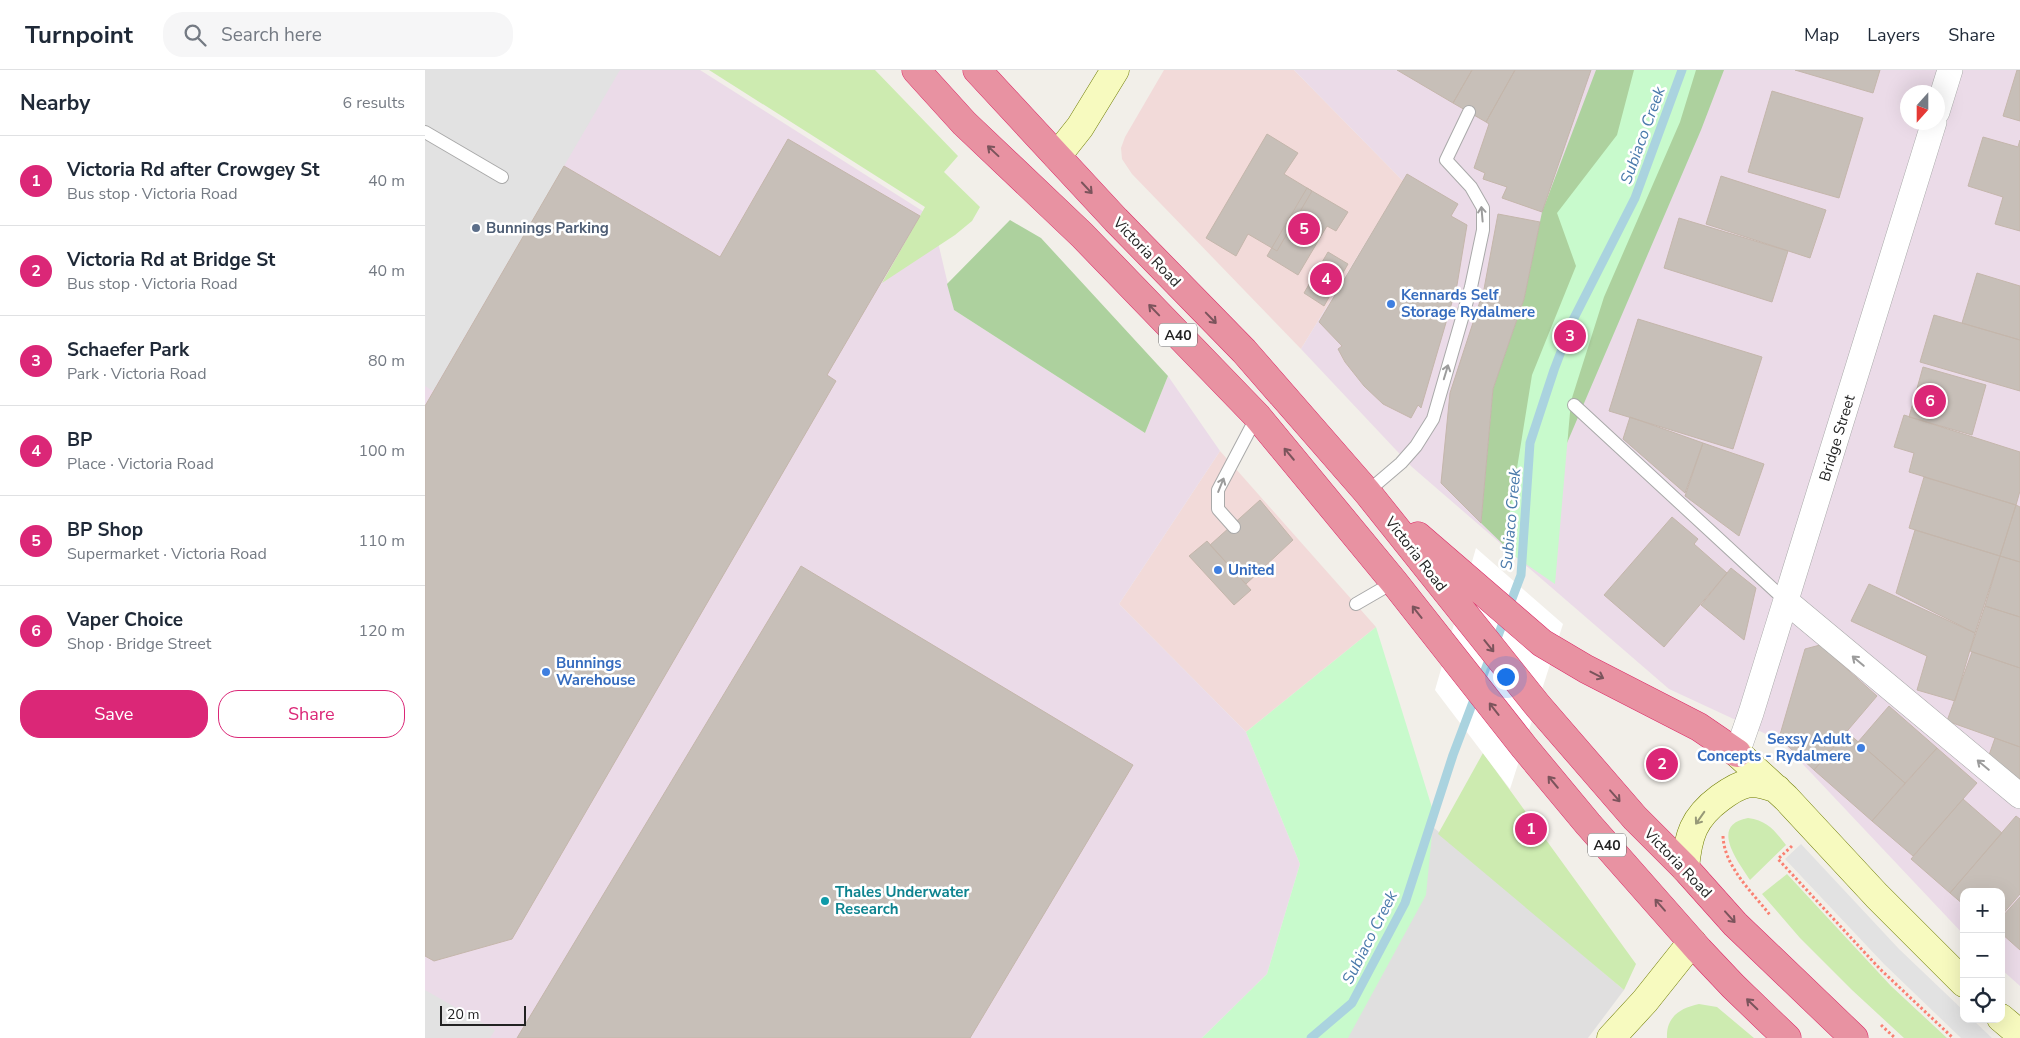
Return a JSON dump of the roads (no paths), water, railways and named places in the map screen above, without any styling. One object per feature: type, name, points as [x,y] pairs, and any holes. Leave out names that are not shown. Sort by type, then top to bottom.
[{"type":"highway","name":"A40","points":[[917,70],[964,122],[1082,235],[1257,416],[1394,582],[1524,747],[1588,824],[1692,942],[1733,986],[1787,1038]]},
{"type":"highway","name":"Victoria Road","points":[[977,70],[1244,351],[1367,492],[1538,706],[1635,818],[1685,868],[1735,924],[1854,1038]]},
{"type":"highway","points":[[1029,184],[1057,156]]},
{"type":"highway","points":[[1367,492],[1534,636],[1554,651],[1699,728],[1737,753]]},
{"type":"street","points":[[1057,156],[1080,127],[1115,70]]},
{"type":"street","points":[[1945,88],[1951,70]]},
{"type":"street","name":"Bridge Street","points":[[1737,753],[1932,130]]},
{"type":"street","points":[[1786,601],[2020,796]]},
{"type":"street","points":[[1736,786],[1739,766],[1737,753]]},
{"type":"street","points":[[1737,753],[1777,790],[1889,909],[1960,979]]},
{"type":"street","points":[[1685,868],[1691,832],[1698,818],[1710,806],[1736,786],[1755,784],[1777,790]]},
{"type":"street","points":[[1617,1036],[1692,942]]},
{"type":"street","points":[[2005,1021],[2020,1034]]},
{"type":"lane","points":[[1367,492],[1401,463],[1416,446],[1433,419],[1471,287],[1483,230],[1483,208],[1471,187],[1446,160],[1469,112]]},
{"type":"lane","points":[[425,132],[502,177]]},
{"type":"lane","points":[[1574,404],[1786,601]]},
{"type":"lane","points":[[1234,527],[1218,509],[1218,490],[1257,416]]},
{"type":"lane","points":[[1356,604],[1394,582]]},
{"type":"waterway","name":"Subiaco Creek","points":[[1311,1038],[1352,1003],[1405,903],[1453,755],[1521,575],[1530,443],[1554,370],[1573,320],[1635,198],[1682,70]]},
{"type":"place","name":"Bunnings Parking","points":[[476,228]]},
{"type":"place","name":"BP Shop","points":[[1304,229]]},
{"type":"place","name":"BP","points":[[1326,279]]},
{"type":"place","name":"Kennards Self Storage Rydalmere","points":[[1391,304]]},
{"type":"place","name":"Schaefer Park","points":[[1570,336]]},
{"type":"place","name":"Vaper Choice","points":[[1930,401]]},
{"type":"place","name":"United","points":[[1218,570]]},
{"type":"place","name":"Bunnings Warehouse","points":[[546,672]]},
{"type":"place","name":"Sexsy Adult Concepts - Rydalmere","points":[[1861,748]]},
{"type":"place","name":"Victoria Rd at Bridge St","points":[[1662,764]]},
{"type":"place","name":"Victoria Rd after Crowgey St","points":[[1531,829]]},
{"type":"place","name":"Thales Underwater Research","points":[[825,901]]}]
